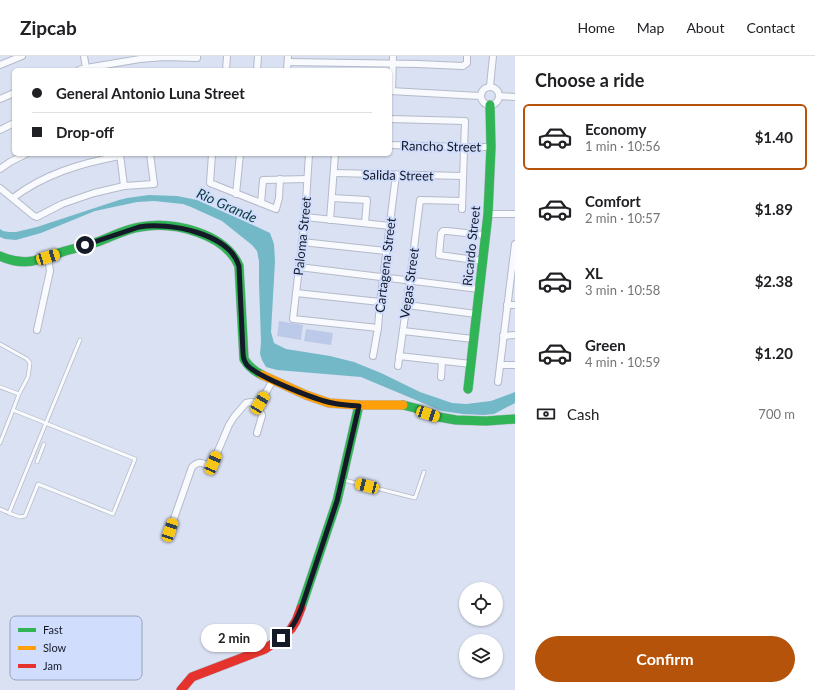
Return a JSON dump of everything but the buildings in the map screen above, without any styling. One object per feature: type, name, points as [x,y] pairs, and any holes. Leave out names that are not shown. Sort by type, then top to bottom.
[{"type":"street","points":[[0,65],[22,56]]},
{"type":"street","points":[[84,56],[86,68],[108,67],[140,59],[164,57],[197,58],[197,56]]},
{"type":"street","points":[[226,68],[227,56]]},
{"type":"street","points":[[257,68],[258,56]]},
{"type":"street","points":[[392,78],[393,56]]},
{"type":"street","points":[[418,64],[419,56]]},
{"type":"street","points":[[288,59],[463,66],[467,63],[467,56]]},
{"type":"street","points":[[490,86],[493,56]]},
{"type":"street","points":[[490,86],[497,89],[499,96],[496,103],[490,105],[484,104],[480,96],[483,89],[490,86]]},
{"type":"street","points":[[392,91],[480,96]]},
{"type":"street","points":[[0,99],[12,94]]},
{"type":"street","points":[[499,96],[515,97]]},
{"type":"street","name":"Ricardo Street","points":[[468,389],[488,214],[491,147],[490,105]]},
{"type":"street","points":[[392,119],[465,121],[462,209]]},
{"type":"street","points":[[0,130],[12,124]]},
{"type":"street","name":"Rancho Street","points":[[392,145],[491,147]]},
{"type":"street","points":[[0,169],[22,156]]},
{"type":"street","points":[[13,198],[23,190],[38,182],[66,170],[116,156]]},
{"type":"street","points":[[120,156],[124,186]]},
{"type":"street","points":[[0,188],[37,217],[79,197],[124,186],[154,184],[150,156]]},
{"type":"street","points":[[212,156],[210,183],[276,209],[279,198],[280,179]]},
{"type":"street","points":[[236,194],[240,156]]},
{"type":"street","name":"Paloma Street","points":[[309,156],[305,217],[292,319],[378,328]]},
{"type":"street","points":[[330,220],[335,156]]},
{"type":"street","name":"Salida Street","points":[[334,173],[463,176]]},
{"type":"street","name":"Cartagena Street","points":[[373,356],[378,328],[396,175]]},
{"type":"street","points":[[260,203],[263,180],[307,179]]},
{"type":"street","points":[[332,198],[367,200],[365,223]]},
{"type":"street","name":"Vegas Street","points":[[398,366],[420,200],[462,201]]},
{"type":"street","points":[[488,214],[515,214]]},
{"type":"street","points":[[305,217],[390,226]]},
{"type":"street","points":[[0,256],[20,262],[33,261],[97,242],[139,227],[147,226],[162,226],[204,235],[226,248],[236,258],[239,266],[244,359],[256,372],[321,400],[337,404],[359,406],[403,405],[439,417],[456,420],[486,421],[515,419]]},
{"type":"street","points":[[482,261],[439,255],[442,234],[444,231],[447,230],[485,235]]},
{"type":"street","points":[[302,242],[386,251]]},
{"type":"street","points":[[498,382],[507,305],[513,275],[515,244]]},
{"type":"street","points":[[37,330],[50,271],[48,257]]},
{"type":"street","points":[[299,267],[479,289]]},
{"type":"street","points":[[296,293],[380,302]]},
{"type":"street","points":[[407,305],[476,314]]},
{"type":"street","points":[[507,305],[515,305]]},
{"type":"street","points":[[403,331],[474,339]]},
{"type":"street","points":[[503,336],[515,335]]},
{"type":"street","points":[[399,356],[470,364]]},
{"type":"street","points":[[441,377],[442,361]]},
{"type":"street","points":[[500,365],[515,365]]},
{"type":"street","points":[[257,433],[262,416],[258,408],[273,380]]},
{"type":"street","points":[[170,530],[192,467],[196,463],[200,462],[210,466],[212,465],[229,425],[234,417],[246,403],[260,403]]},
{"type":"street","points":[[181,690],[192,677],[265,648],[281,638],[291,629],[301,609],[332,515],[342,480],[359,406]]},
{"type":"lane","points":[[9,513],[80,340]]},
{"type":"lane","points":[[0,344],[27,359],[30,363],[28,377],[19,394],[0,443]]},
{"type":"lane","points":[[0,388],[19,394]]},
{"type":"lane","points":[[0,509],[20,517],[26,516],[38,484],[113,514],[135,459],[13,410]]},
{"type":"lane","points":[[36,462],[44,444]]},
{"type":"lane","points":[[342,480],[415,498],[424,472]]},
{"type":"shaded area","points":[[149,195],[177,196],[197,200],[270,233],[274,244],[275,261],[271,332],[274,343],[286,349],[330,356],[354,362],[420,392],[452,403],[466,404],[491,401],[515,392],[515,403],[494,414],[463,414],[442,411],[361,377],[277,370],[266,367],[260,354],[259,261],[257,251],[252,245],[222,221],[183,204],[154,201],[137,202],[95,211],[41,233],[16,240],[0,237],[0,229],[3,231],[16,232],[37,227],[119,200]]},
{"type":"shaded area","points":[[279,321],[303,325],[301,340],[277,336]]},
{"type":"shaded area","points":[[306,329],[333,333],[331,345],[304,341]]},
{"type":"traffic: fast","points":[[468,389],[488,214],[491,147],[490,105]]},
{"type":"traffic: fast","points":[[0,256],[16,261],[33,261],[140,227],[167,226],[197,232],[222,245],[232,255],[239,266],[244,359],[247,364],[262,375]]},
{"type":"traffic: fast","points":[[301,608],[337,501],[359,405]]},
{"type":"traffic: fast","points":[[403,405],[439,417],[456,420],[486,421],[515,419]]},
{"type":"traffic: slow","points":[[262,375],[306,395],[329,403],[403,405]]},
{"type":"traffic: jam","points":[[181,690],[192,677],[265,649],[291,629],[301,608]]},
{"type":"route","points":[[85,245],[139,227],[147,226],[162,226],[192,231],[211,238],[226,248],[238,262],[243,353],[247,364],[256,372],[306,395],[337,404],[359,406],[337,501],[328,529],[296,621],[291,629],[281,638]]},
{"type":"water label","name":"Rio Grande","points":[[227,205]]}]
